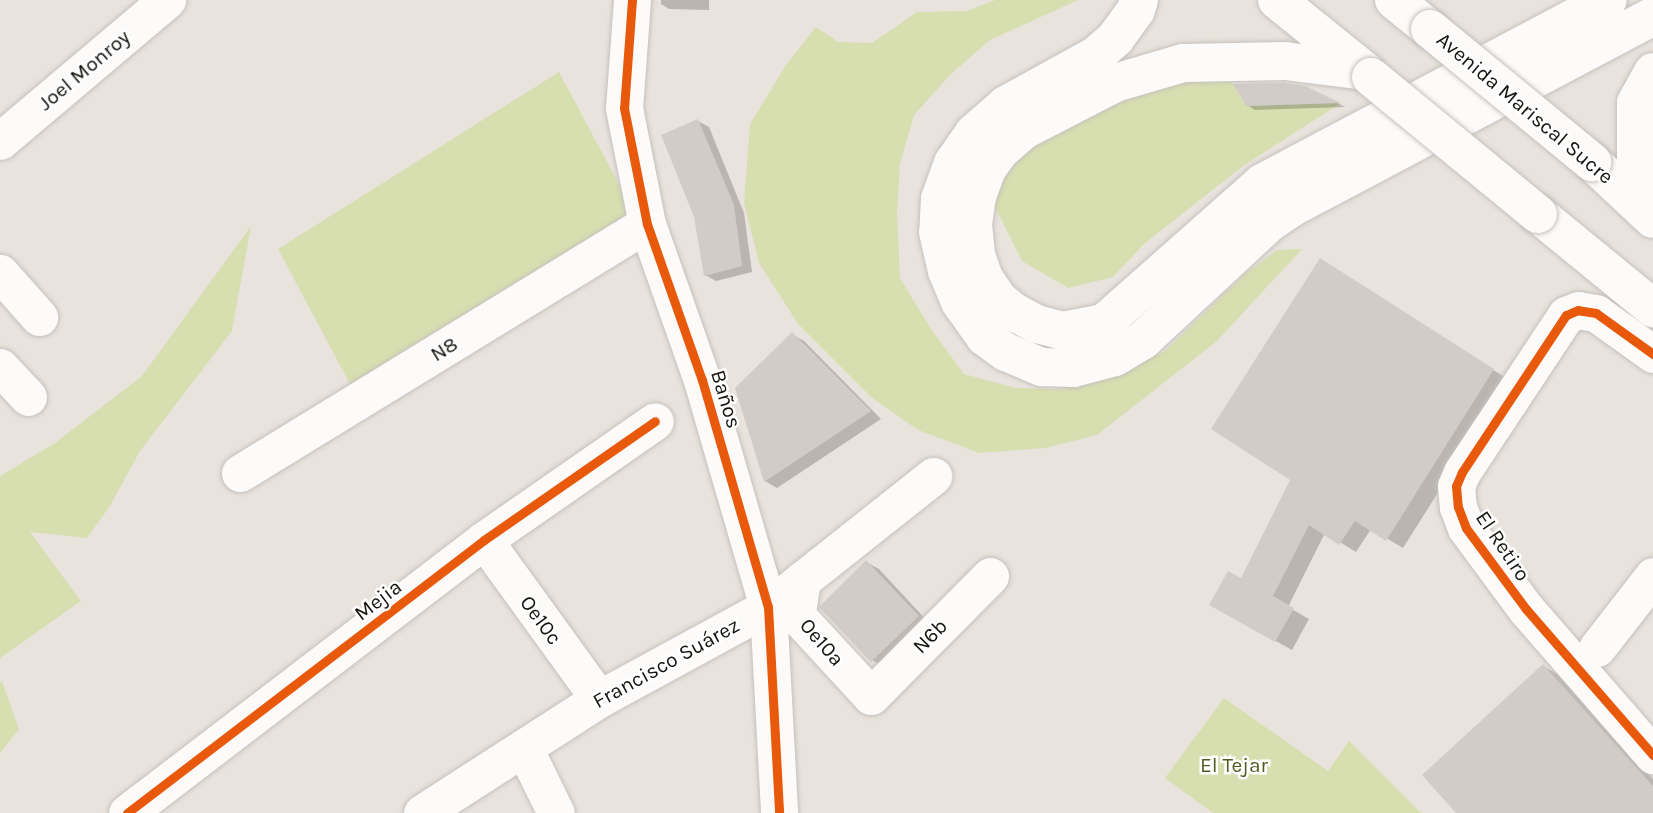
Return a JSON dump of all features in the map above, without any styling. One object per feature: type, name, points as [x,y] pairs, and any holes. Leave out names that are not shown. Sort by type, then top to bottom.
[{"type":"main road","points":[[1139,0],[1136,10],[1116,38],[1095,56],[1006,105],[974,133],[953,163],[940,199],[938,232],[947,271],[960,302],[985,337],[1006,352],[1042,367],[1073,368],[1115,357],[1142,341],[1269,223],[1292,208],[1653,16]]},
{"type":"main road","points":[[1278,0],[1653,308]]},
{"type":"main road","name":"Avenida Mariscal Sucre","points":[[1394,0],[1592,162],[1653,219]]},
{"type":"main road","points":[[1368,74],[1285,61],[1183,63],[1115,83],[1024,130],[999,152],[986,169],[976,196],[973,225],[976,255],[984,278],[999,300],[1014,313],[1037,324],[1063,331],[1104,323],[1262,183],[1608,0]]},
{"type":"main road","points":[[1653,72],[1636,103],[1636,158],[1653,208]]},
{"type":"street","name":"Joel Monroy","points":[[0,141],[167,0]]},
{"type":"street","name":"Baños","points":[[632,0],[624,108],[647,223],[702,380],[768,607],[779,813]]},
{"type":"street","name":"N8","points":[[240,473],[647,223]]},
{"type":"street","points":[[0,273],[39,317]]},
{"type":"street","name":"El Retiro","points":[[1653,354],[1596,313],[1578,310],[1566,315],[1462,472],[1456,486],[1458,508],[1466,528],[1534,620],[1653,755]]},
{"type":"street","points":[[0,367],[28,397]]},
{"type":"street","name":"Mejia","points":[[127,813],[484,540],[655,421]]},
{"type":"street","name":"Francisco Suárez","points":[[422,813],[599,699],[768,607],[933,476]]},
{"type":"street","name":"Oe10c","points":[[484,540],[599,699]]},
{"type":"street","name":"N6b","points":[[870,696],[990,576]]},
{"type":"street","points":[[1597,648],[1653,576]]},
{"type":"street","name":"Oe10a","points":[[802,580],[797,611],[799,618],[870,696]]},
{"type":"street","points":[[524,748],[556,813]]},
{"type":"green space","points":[[995,0],[1078,0],[990,40],[950,75],[914,115],[900,164],[897,213],[900,278],[931,329],[964,374],[1016,388],[1060,389],[1164,352],[1245,274],[1277,250],[1302,249],[1217,341],[1097,435],[1045,448],[979,453],[918,430],[871,397],[798,324],[759,263],[744,203],[750,124],[786,65],[816,27],[838,42],[872,43],[917,12],[967,11]]},
{"type":"green space","points":[[559,72],[637,218],[359,401],[278,249]]},
{"type":"green space","points":[[1227,74],[1246,106],[1341,103],[1243,166],[1144,244],[1113,277],[1068,288],[1022,261],[988,193],[1021,141],[1146,88]]},
{"type":"green space","points":[[251,226],[232,331],[140,451],[110,506],[87,538],[30,532],[81,601],[0,658],[0,476],[55,443],[142,376]]},
{"type":"green space","points":[[2,681],[19,729],[0,753],[0,682]]},
{"type":"green space","name":"El Tejar","points":[[1224,698],[1328,771],[1349,741],[1421,813],[1213,813],[1165,778]]},
{"type":"building","points":[[1284,83],[1305,86],[1341,103],[1246,106],[1233,84]]},
{"type":"building","points":[[698,119],[734,205],[742,266],[704,276],[694,217],[661,135]]},
{"type":"building","points":[[1320,258],[1494,369],[1386,541],[1355,521],[1339,545],[1309,525],[1273,596],[1294,608],[1275,642],[1209,605],[1228,571],[1241,578],[1290,480],[1211,429]]},
{"type":"building","points":[[792,332],[871,411],[764,482],[735,388]]},
{"type":"building","points":[[866,560],[919,616],[871,662],[819,607]]},
{"type":"building","points":[[1543,664],[1653,786],[1653,813],[1456,813],[1422,775]]},
{"type":"cycle path","points":[[632,0],[624,108],[647,224],[702,380],[768,607],[779,813]]},
{"type":"cycle path","points":[[1653,354],[1596,313],[1578,310],[1566,315],[1462,472],[1456,486],[1458,507],[1466,528],[1526,609],[1653,755]]},
{"type":"cycle path","points":[[127,813],[484,540],[655,421]]}]
